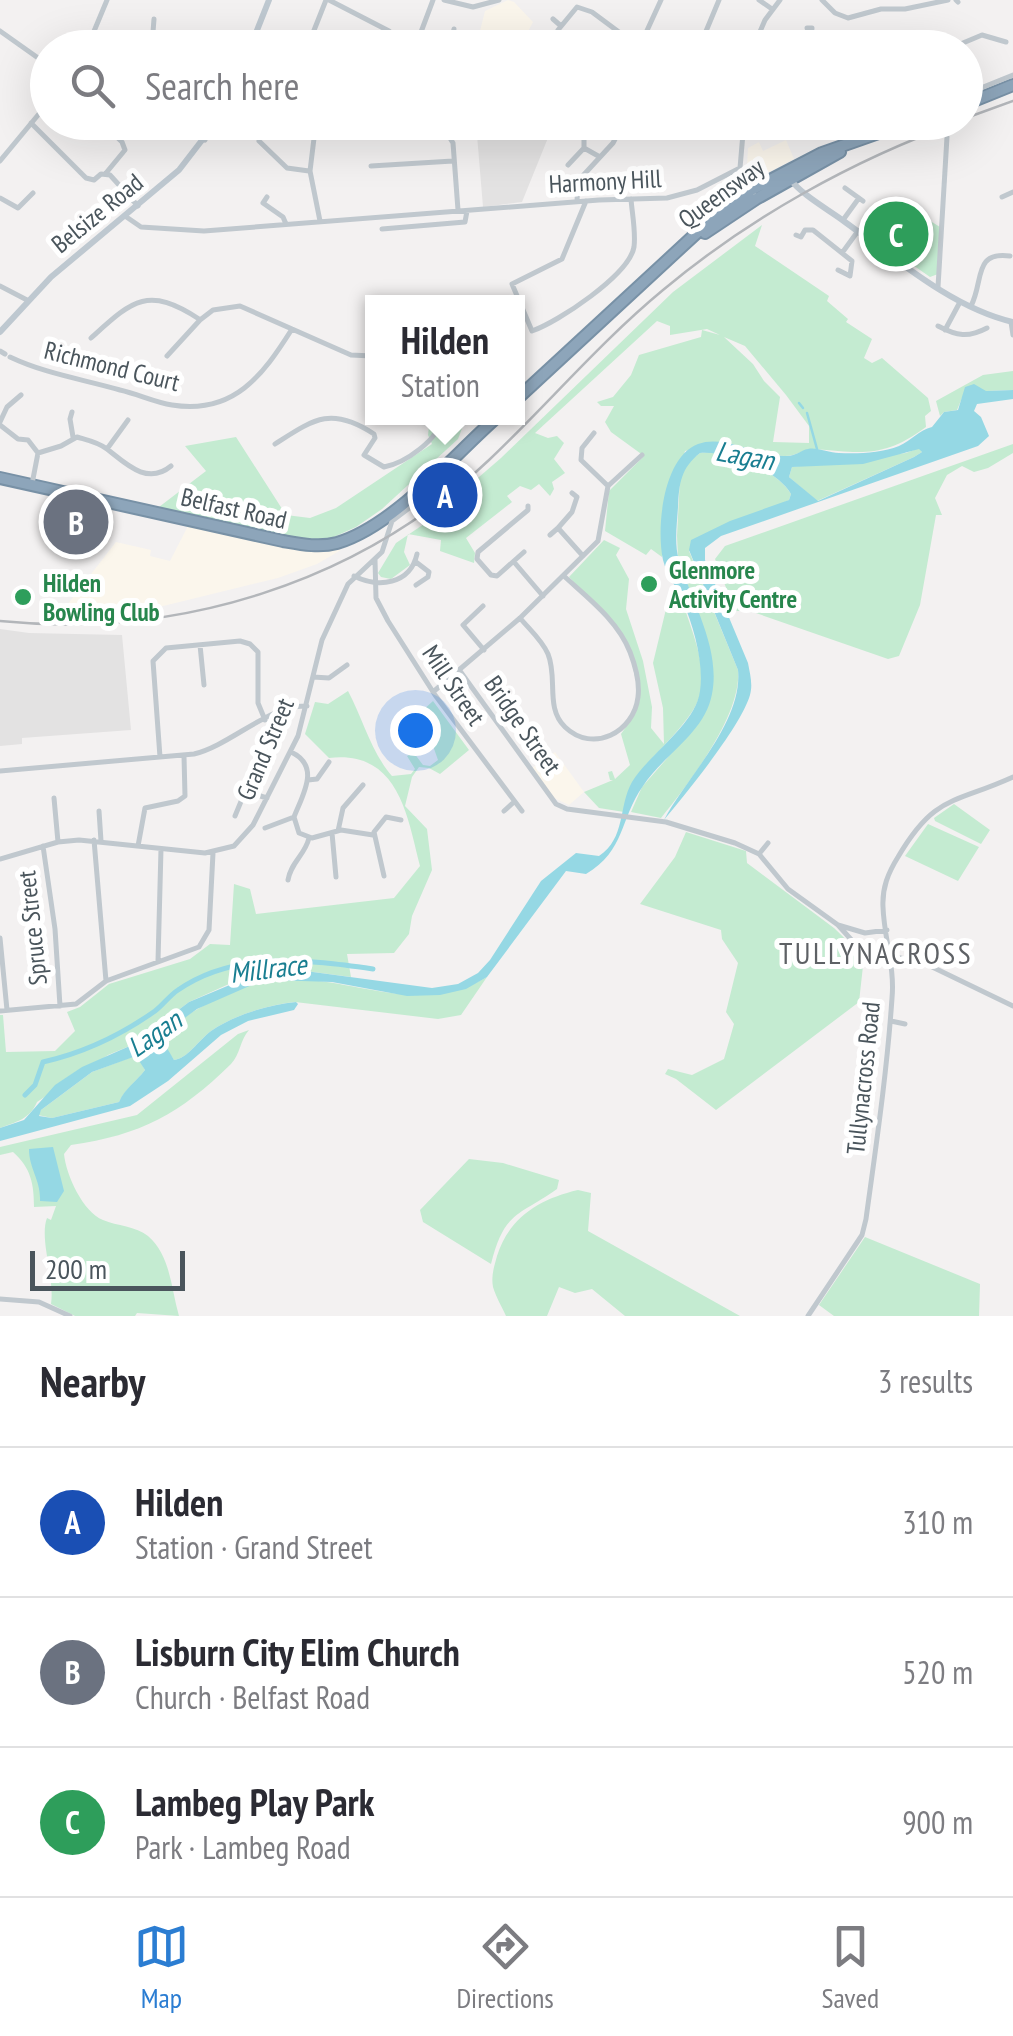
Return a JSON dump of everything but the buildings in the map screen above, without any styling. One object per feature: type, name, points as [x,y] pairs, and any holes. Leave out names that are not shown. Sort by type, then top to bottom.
[{"type":"highway","points":[[983,97],[1013,86]]},
{"type":"highway","name":"Queensway","points":[[525,392],[709,221],[787,175],[863,140]]},
{"type":"highway","points":[[438,470],[488,425]]},
{"type":"highway","name":"Belfast Road","points":[[0,478],[282,541],[317,545],[337,542],[367,529],[438,470]]},
{"type":"street","points":[[95,30],[106,0]]},
{"type":"street","points":[[257,30],[268,0]]},
{"type":"street","points":[[315,30],[328,0],[386,30]]},
{"type":"street","points":[[422,30],[433,0]]},
{"type":"street","points":[[444,0],[473,7],[498,0]]},
{"type":"street","points":[[647,30],[662,0]]},
{"type":"street","points":[[706,30],[719,0]]},
{"type":"street","points":[[759,0],[772,10]]},
{"type":"street","points":[[762,30],[780,0]]},
{"type":"street","points":[[822,0],[835,13],[848,18],[886,4],[904,9],[948,0]]},
{"type":"street","points":[[553,19],[559,28],[578,4],[616,30]]},
{"type":"street","points":[[152,30],[154,20]]},
{"type":"street","points":[[807,28],[812,30]]},
{"type":"street","points":[[0,31],[30,53]]},
{"type":"street","points":[[983,35],[1002,42]]},
{"type":"street","points":[[983,87],[1013,75]]},
{"type":"street","points":[[0,160],[30,125]]},
{"type":"street","points":[[49,140],[86,178],[94,180],[106,174],[125,150],[120,140]]},
{"type":"street","name":"Belsize Road","points":[[0,332],[27,300],[179,170],[204,140]]},
{"type":"street","points":[[258,140],[286,168],[310,170]]},
{"type":"street","points":[[314,140],[310,170],[320,221]]},
{"type":"street","points":[[452,140],[458,212]]},
{"type":"street","points":[[568,165],[584,148],[584,140]]},
{"type":"street","points":[[577,201],[578,181],[612,140]]},
{"type":"street","points":[[742,140],[740,168],[753,195]]},
{"type":"street","points":[[938,287],[947,140]]},
{"type":"street","points":[[584,148],[600,157]]},
{"type":"street","points":[[371,166],[454,161]]},
{"type":"street","name":"Harmony Hill","points":[[125,216],[136,226],[215,230],[631,199],[688,194],[740,168]]},
{"type":"street","points":[[106,174],[138,206]]},
{"type":"street","points":[[787,175],[938,287],[971,306],[1012,322],[1013,334]]},
{"type":"street","points":[[843,220],[861,200],[845,188]]},
{"type":"street","points":[[0,198],[18,208],[33,192]]},
{"type":"street","points":[[1002,197],[1013,192]]},
{"type":"street","points":[[267,197],[263,202],[286,224]]},
{"type":"street","points":[[525,315],[532,331],[570,311],[627,264],[634,246],[631,199]]},
{"type":"street","points":[[517,295],[512,284],[562,259],[586,201]]},
{"type":"street","name":"Harmony Hill","points":[[382,229],[465,222],[467,211]]},
{"type":"street","points":[[796,235],[801,237],[805,230],[813,230],[852,261],[850,276],[838,270]]},
{"type":"street","points":[[842,253],[858,231]]},
{"type":"street","points":[[971,306],[980,290],[985,260],[995,254],[1010,256]]},
{"type":"street","points":[[0,286],[27,300]]},
{"type":"street","points":[[962,300],[942,328],[956,336],[973,335],[982,328]]},
{"type":"street","name":"Richmond Court","points":[[90,338],[137,301],[172,302],[200,320],[167,356]]},
{"type":"street","points":[[200,320],[214,310],[240,306],[352,355],[365,356]]},
{"type":"street","name":"Richmond Court","points":[[5,354],[37,370],[177,406],[227,400],[261,376],[292,329]]},
{"type":"street","points":[[22,394],[7,407],[0,426],[18,439],[28,440],[38,452]]},
{"type":"street","points":[[72,412],[72,438]]},
{"type":"street","points":[[275,444],[315,420],[331,416],[348,419],[374,434],[376,438],[364,454],[384,468],[393,466],[436,436],[439,425]]},
{"type":"street","points":[[107,448],[128,420]]},
{"type":"street","points":[[589,435],[581,460],[608,486]]},
{"type":"street","points":[[38,452],[62,446],[72,438],[107,448],[119,462],[138,472],[165,471],[171,466]]},
{"type":"street","points":[[32,484],[38,452]]},
{"type":"street","points":[[432,692],[520,618],[584,556],[602,534],[608,486],[642,456]]},
{"type":"street","name":"Grand Street","points":[[213,853],[244,838],[291,752],[325,633],[354,576],[375,560],[387,542],[390,524],[437,486],[441,478],[438,470]]},
{"type":"street","points":[[550,535],[572,512],[577,496],[572,493]]},
{"type":"street","points":[[524,552],[503,572],[490,576],[479,562],[478,552],[528,506]]},
{"type":"street","points":[[558,528],[584,556]]},
{"type":"street","points":[[354,576],[369,584],[398,580],[417,558],[429,572],[416,585]]},
{"type":"street","name":"Mill Street","points":[[375,560],[374,583],[379,605],[432,692],[522,812]]},
{"type":"street","points":[[514,562],[544,596]]},
{"type":"street","points":[[520,618],[549,657],[553,702],[564,726],[573,734],[602,740],[622,729],[638,699],[630,652],[613,624],[565,577]]},
{"type":"street","points":[[483,606],[464,625],[484,650]]},
{"type":"street","points":[[160,757],[152,661],[166,648],[240,641],[255,648],[259,658],[258,703],[265,720]]},
{"type":"street","points":[[200,645],[204,686]]},
{"type":"street","points":[[314,677],[329,678],[348,665]]},
{"type":"street","name":"Bridge Street","points":[[460,671],[552,801],[566,809],[666,822],[759,854]]},
{"type":"street","points":[[0,771],[209,750],[289,708],[307,706]]},
{"type":"street","points":[[291,752],[305,761],[308,780],[294,817],[297,830],[309,838],[335,832],[373,835]]},
{"type":"street","points":[[138,846],[145,808],[185,796],[184,755]]},
{"type":"street","points":[[308,780],[317,778],[329,762]]},
{"type":"street","name":"Tullynacross Road","points":[[808,1316],[864,1229],[891,1021],[883,892],[895,862],[918,826],[954,798],[1013,776]]},
{"type":"street","points":[[336,877],[335,832],[343,808],[363,785]]},
{"type":"street","points":[[235,816],[242,799],[257,795],[266,798]]},
{"type":"street","points":[[54,798],[58,842]]},
{"type":"street","points":[[504,811],[514,802]]},
{"type":"street","points":[[102,814],[98,841],[106,981]]},
{"type":"street","points":[[265,828],[294,817]]},
{"type":"street","points":[[373,835],[383,818],[401,820]]},
{"type":"street","points":[[373,835],[384,876]]},
{"type":"street","points":[[288,880],[291,866],[304,852],[309,838]]},
{"type":"street","points":[[0,857],[58,842],[98,841],[213,853],[209,930],[205,940],[194,949],[106,981],[82,1002],[3,1010],[0,942]]},
{"type":"street","points":[[767,843],[759,854],[788,890],[838,926],[866,956],[926,964],[1013,1006]]},
{"type":"street","name":"Spruce Street","points":[[43,846],[55,929],[60,1006]]},
{"type":"street","points":[[158,962],[160,849]]},
{"type":"street","points":[[838,926],[865,933],[886,930]]},
{"type":"street","points":[[891,1021],[906,1024]]},
{"type":"street","points":[[0,1298],[40,1302],[70,1316]]},
{"type":"shaded area","points":[[508,0],[533,22],[529,30],[480,30],[485,11]]},
{"type":"shaded area","points":[[477,140],[547,140],[522,202],[483,207]]},
{"type":"shaded area","points":[[786,140],[794,159],[754,180],[747,166],[748,148],[759,142],[763,151]]},
{"type":"shaded area","points":[[189,524],[292,548],[341,550],[317,564],[278,578],[155,608],[72,615],[64,609],[116,542],[151,550],[150,556],[170,561]]},
{"type":"shaded area","points":[[0,629],[122,635],[131,730],[22,738],[22,744],[0,746]]},
{"type":"shaded area","points":[[555,752],[584,792],[569,805],[552,797],[532,768]]},
{"type":"green space","points":[[919,214],[940,227],[938,274],[930,277],[880,242],[897,216],[910,225]]},
{"type":"green space","points":[[762,225],[755,246],[829,296],[827,301],[848,319],[846,322],[872,339],[864,358],[872,363],[882,358],[928,398],[931,411],[925,416],[926,427],[885,449],[814,449],[785,456],[727,443],[685,451],[663,528],[662,557],[651,549],[646,555],[605,531],[609,491],[644,456],[611,432],[605,422],[614,406],[597,402],[613,397],[631,375],[639,355],[701,337],[702,330],[720,335],[707,329],[670,335],[670,326],[657,321],[535,433],[548,438],[557,436],[564,443],[554,459],[565,473],[552,482],[550,496],[539,484],[531,490],[520,486],[507,496],[512,502],[466,538],[475,553],[474,563],[440,551],[441,540],[409,534],[501,458],[673,292]],"holes":[[[724,337],[745,346],[809,426],[809,443],[773,442],[780,397]]]},
{"type":"green space","points":[[1013,371],[1013,390],[986,391],[962,398],[957,410],[940,416],[936,401],[983,375]]},
{"type":"green space","points":[[429,425],[463,425],[458,439],[382,509],[327,540],[295,538],[159,507],[206,471],[185,446],[236,437],[286,515],[310,518],[336,508],[432,444]]},
{"type":"green space","points":[[1013,444],[1013,453],[988,468],[974,472],[962,466],[947,475],[935,498],[942,515],[936,515],[920,605],[899,656],[888,659],[750,611],[735,611],[715,559],[725,546]]},
{"type":"green space","points":[[919,448],[922,452],[914,457],[817,501],[789,477],[792,467],[906,453]]},
{"type":"green space","points":[[712,452],[767,472],[791,494],[789,500],[689,551],[738,670],[737,688],[712,748],[661,818],[631,812],[642,787],[697,724],[713,668],[678,557],[677,536],[680,477],[688,462],[700,453]]},
{"type":"green space","points":[[408,535],[404,552],[410,565],[391,579],[381,577],[378,573],[396,543]]},
{"type":"green space","points":[[604,540],[620,548],[616,555],[629,579],[626,609],[643,661],[652,707],[651,728],[664,744],[663,708],[653,663],[667,605],[683,603],[702,672],[696,705],[681,726],[637,776],[624,812],[599,808],[584,792],[613,780],[608,772],[612,771],[615,779],[630,765],[621,734],[640,699],[627,641],[569,577]]},
{"type":"green space","points":[[348,691],[373,746],[392,776],[411,774],[415,769],[407,756],[414,753],[423,765],[430,766],[438,760],[421,712],[433,701],[469,750],[440,774],[419,767],[412,777],[405,806],[427,829],[432,870],[412,916],[409,934],[394,953],[347,954],[351,977],[298,970],[263,971],[229,984],[189,1002],[132,1045],[108,1055],[37,1102],[17,1122],[0,1128],[0,1015],[6,1052],[55,1051],[75,1031],[67,1012],[80,1007],[109,984],[190,959],[210,944],[230,945],[234,884],[250,889],[256,914],[394,898],[420,866],[404,807],[385,775],[352,758],[329,758],[305,734],[315,702],[328,704]]},
{"type":"green space","points":[[954,804],[990,830],[981,844],[935,821]]},
{"type":"green space","points":[[928,824],[979,847],[958,881],[905,856]]},
{"type":"green space","points":[[686,832],[746,851],[747,863],[834,928],[864,957],[859,1002],[716,1110],[665,1074],[668,1069],[692,1075],[724,1059],[734,1024],[726,1012],[738,963],[722,939],[721,930],[640,904],[675,857]]},
{"type":"green space","points":[[487,977],[461,1015],[438,1019],[295,1002],[230,1020],[179,1059],[174,1060],[160,1040],[174,1025],[207,1004],[262,982],[299,979],[417,995],[463,988]]},
{"type":"green space","points":[[249,1030],[231,1064],[176,1109],[139,1128],[71,1145],[64,1154],[72,1182],[96,1216],[143,1233],[156,1244],[166,1263],[179,1316],[75,1316],[51,1304],[45,1227],[56,1206],[34,1207],[28,1170],[13,1152],[0,1155],[0,1147],[137,1115],[238,1034]]},
{"type":"green space","points":[[137,1055],[145,1070],[119,1102],[52,1118],[38,1115],[92,1072]]},
{"type":"green space","points":[[469,1159],[503,1163],[559,1180],[557,1189],[508,1224],[491,1264],[423,1222],[420,1210]]},
{"type":"green space","points":[[578,1190],[591,1193],[588,1231],[740,1316],[625,1316],[592,1289],[575,1293],[559,1287],[547,1316],[506,1316],[492,1283],[502,1243],[527,1212]]},
{"type":"green space","points":[[865,1237],[980,1284],[979,1316],[834,1316],[819,1305]]},
{"type":"water","name":"Lagan","points":[[974,384],[986,391],[1013,390],[1013,399],[977,404],[974,411],[989,436],[978,446],[721,536],[705,548],[705,560],[748,663],[751,691],[724,742],[664,820],[712,748],[737,690],[738,670],[689,550],[691,540],[789,500],[791,494],[775,477],[738,459],[700,453],[689,464],[679,491],[677,547],[709,643],[714,677],[708,708],[692,732],[643,786],[608,855],[586,874],[566,871],[487,977],[466,989],[407,996],[332,982],[272,980],[254,984],[197,1009],[160,1036],[174,1060],[230,1020],[274,1006],[298,1004],[294,1010],[248,1021],[221,1035],[168,1081],[130,1106],[0,1141],[0,1128],[24,1120],[55,1085],[82,1067],[132,1045],[189,1002],[263,971],[298,970],[432,988],[458,984],[478,973],[541,881],[576,853],[599,856],[608,849],[618,831],[632,782],[697,703],[701,669],[697,646],[681,597],[665,566],[661,546],[665,495],[686,451],[708,442],[787,456],[812,449],[835,453],[885,450],[932,427],[944,412],[958,410],[965,387]],"holes":[[[919,449],[922,452],[914,457],[818,501],[789,477],[792,467],[863,464]],[[136,1056],[145,1070],[119,1102],[52,1118],[39,1116],[41,1110],[92,1072]]]},
{"type":"water","points":[[53,1147],[64,1191],[57,1202],[40,1201],[29,1149]]},
{"type":"waterway","points":[[799,403],[803,408]]},
{"type":"waterway","points":[[807,413],[817,449]]},
{"type":"waterway","name":"Millrace","points":[[25,1095],[35,1085],[43,1062],[73,1054],[115,1035],[200,977],[248,963],[273,961],[373,969]]},
{"type":"railway","points":[[983,112],[1013,101]]},
{"type":"railway","points":[[525,424],[618,331],[696,264],[804,193],[912,140]]},
{"type":"railway","points":[[0,621],[133,621],[199,610],[262,593],[324,570],[383,540],[438,503],[524,425]]},
{"type":"place","name":"Lambeg Play Park","points":[[896,234]]},
{"type":"place","name":"Hilden","points":[[445,495]]},
{"type":"place","name":"Lisburn City Elim Church","points":[[76,522]]},
{"type":"place","name":"Glenmore Activity Centre","points":[[649,584]]},
{"type":"place","name":"Hilden Bowling Club","points":[[23,597]]},
{"type":"district","name":"TULLYNACROSS","points":[[876,952]]}]
